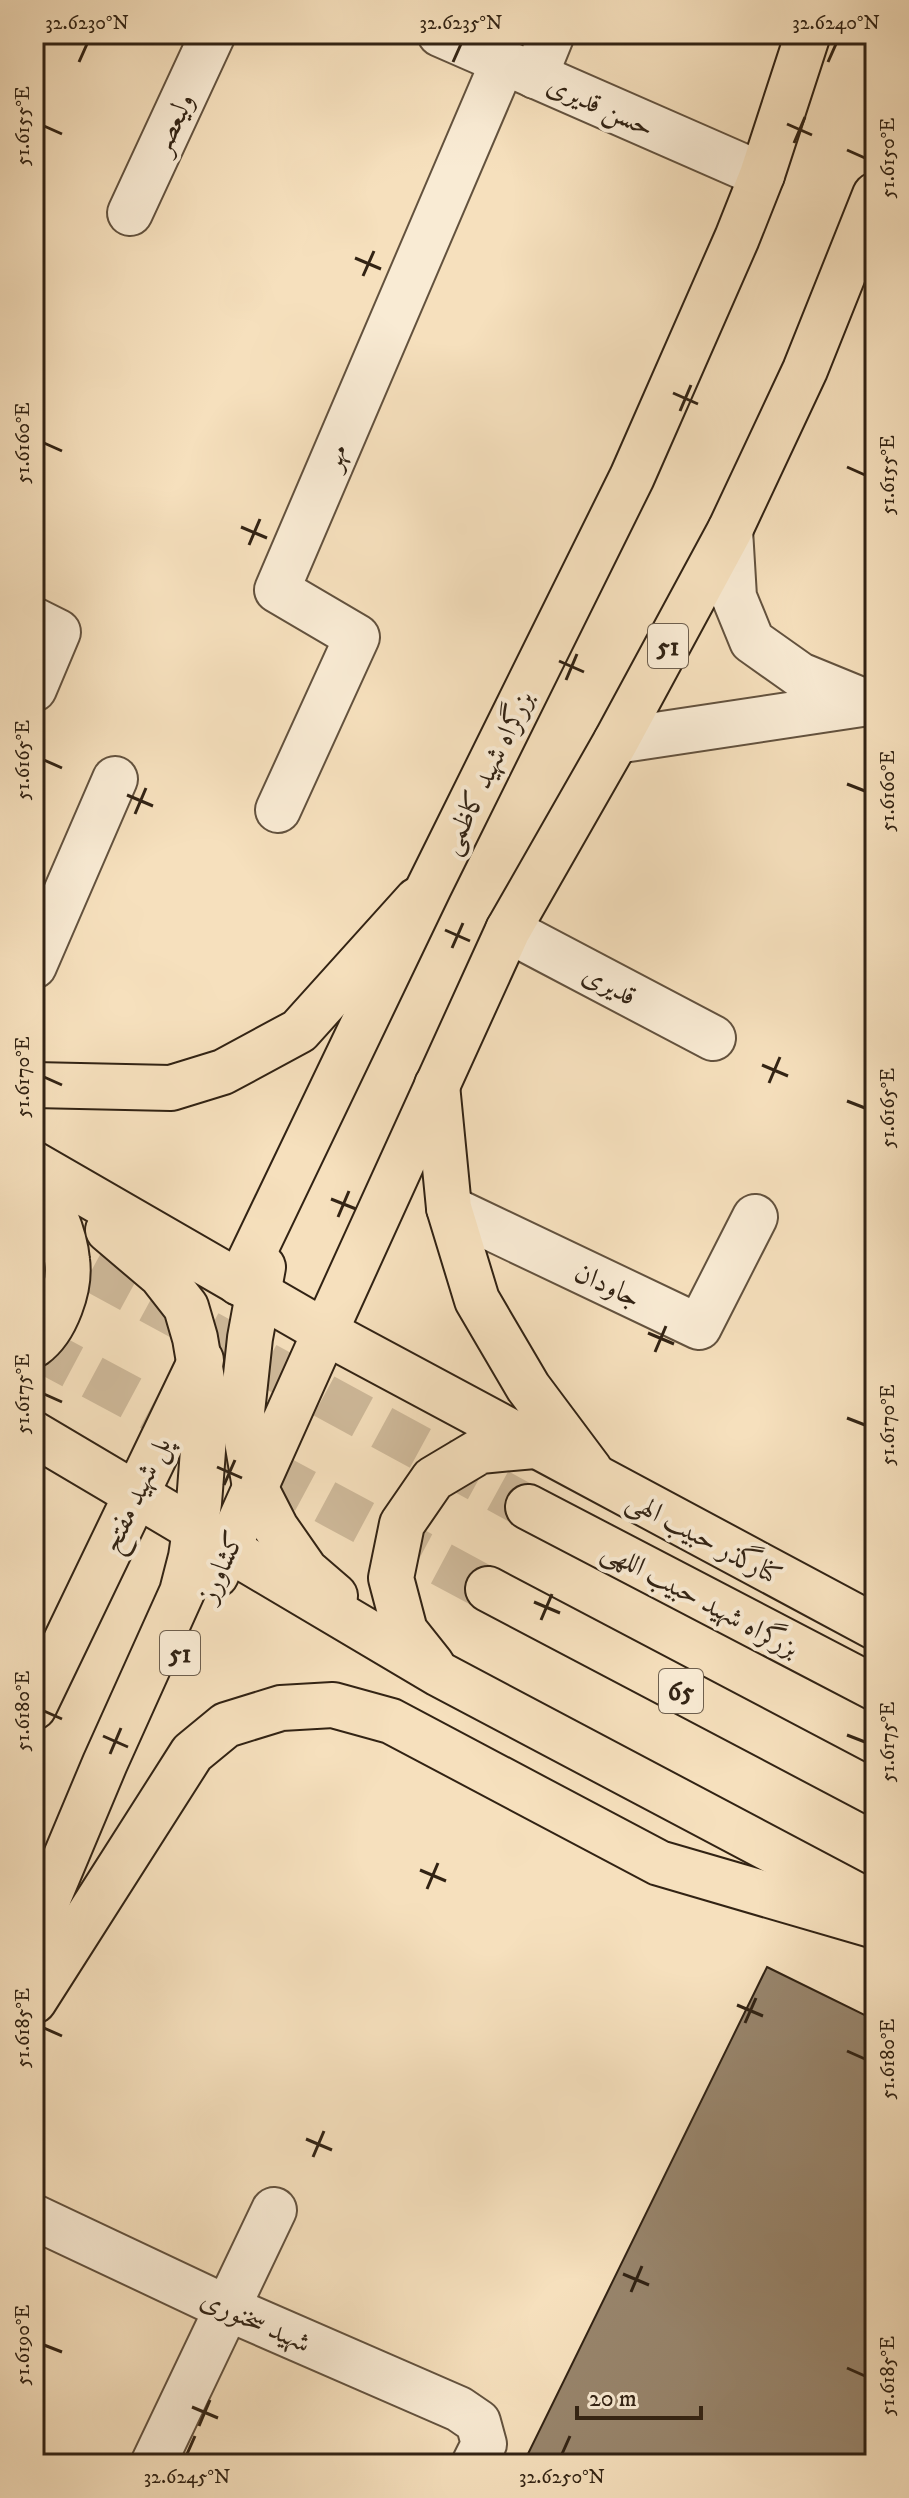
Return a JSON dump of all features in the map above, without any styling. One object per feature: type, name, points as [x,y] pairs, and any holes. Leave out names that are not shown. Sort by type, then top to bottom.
[{"type":"main road","name":"بزرگراه شهید کاظمی","points":[[248,1288],[309,1136],[632,477],[737,238],[762,175],[808,34]]},
{"type":"main road","name":"51","points":[[325,1332],[508,930],[616,741],[730,530],[805,370],[875,195]]},
{"type":"main road","points":[[34,1085],[171,1088],[223,1072],[299,1031],[429,887]]},
{"type":"main road","points":[[437,1085],[449,1208],[477,1300],[528,1387],[596,1479]]},
{"type":"main road","name":"کنارگذر حبیب الهی","points":[[34,1164],[325,1332],[596,1479],[873,1622]]},
{"type":"main road","points":[[34,1171],[161,1275],[186,1307],[199,1363],[211,1540],[182,1592],[98,1778],[34,1940]]},
{"type":"main road","points":[[34,1178],[53,1208],[68,1261],[63,1300],[46,1336],[34,1345]]},
{"type":"main road","points":[[248,1288],[242,1412],[255,1487],[276,1528],[306,1571],[361,1620],[439,1674]]},
{"type":"main road","name":"پل شهید مفتح","points":[[34,1707],[199,1363],[248,1288]]},
{"type":"main road","name":"کشاورز","points":[[34,1974],[211,1540],[255,1487],[325,1332]]},
{"type":"main road","points":[[34,1434],[439,1674],[875,1905]]},
{"type":"main road","points":[[439,1674],[405,1631],[391,1578],[402,1524],[433,1479],[480,1451],[534,1446]]},
{"type":"main road","name":"بزرگراه شهید حبیب اللهی","points":[[528,1507],[875,1688]]},
{"type":"main road","name":"65","points":[[488,1589],[875,1793]]},
{"type":"main road","points":[[34,2001],[192,1753],[226,1725],[281,1708],[333,1705],[391,1721],[659,1863],[875,1926]]},
{"type":"street","name":"ولیعصر","points":[[130,213],[213,34]]},
{"type":"street","name":"حسن قدیری","points":[[440,34],[762,175]]},
{"type":"street","points":[[519,69],[552,34]]},
{"type":"street","name":"مهر","points":[[278,810],[357,637],[277,590],[519,69]]},
{"type":"street","points":[[730,530],[734,597],[752,641],[800,675],[871,702]]},
{"type":"street","points":[[34,689],[46,626]]},
{"type":"street","points":[[616,741],[871,702]]},
{"type":"street","points":[[34,966],[115,779]]},
{"type":"street","name":"قدیری","points":[[508,930],[713,1038]]},
{"type":"street","name":"جاودان","points":[[449,1208],[699,1327],[755,1217]]},
{"type":"street","points":[[153,2464],[274,2210]]},
{"type":"street","name":"شهید سخنوری","points":[[34,2217],[227,2308],[459,2409],[476,2443]]},
{"type":"building","points":[[767,1967],[875,2020],[875,2464],[523,2464]]},
{"type":"tunnel","points":[[34,1238],[528,1507]]},
{"type":"tunnel","points":[[34,1346],[488,1589]]}]
